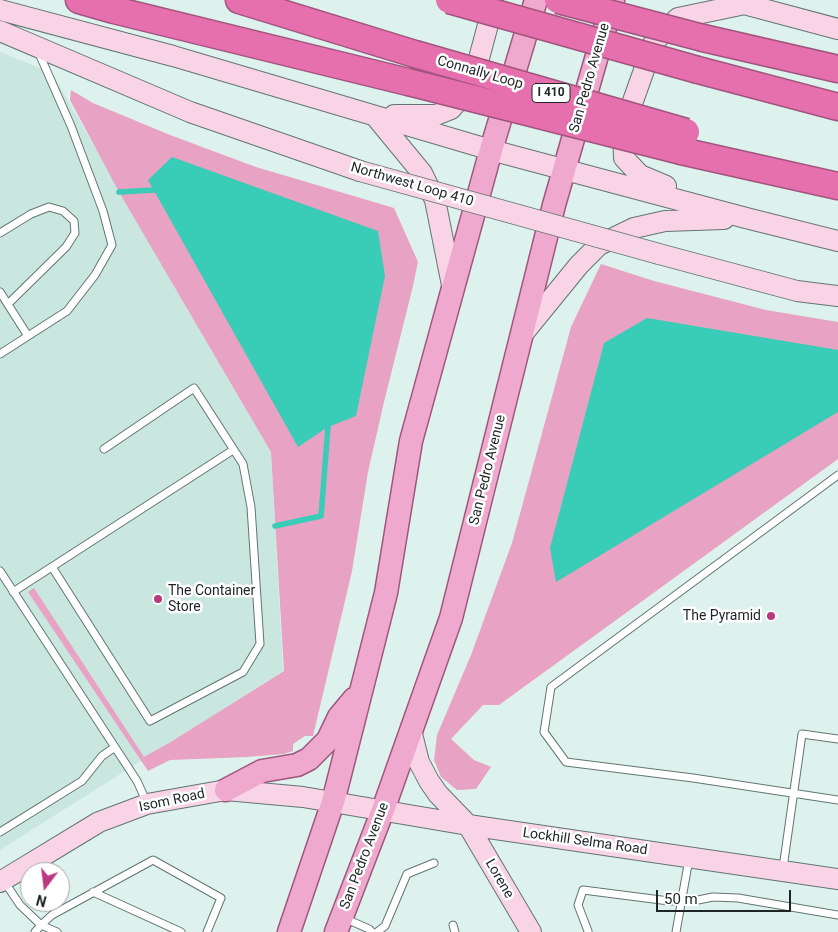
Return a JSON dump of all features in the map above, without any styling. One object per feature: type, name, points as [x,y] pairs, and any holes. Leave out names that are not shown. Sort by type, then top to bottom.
[{"type":"highway","points":[[79,0],[408,82],[684,141],[838,186]]},
{"type":"highway","name":"Connally Loop","points":[[239,0],[415,54],[684,141],[838,175]]},
{"type":"highway","points":[[449,0],[838,107]]},
{"type":"highway","points":[[558,0],[703,38],[838,69]]},
{"type":"main road","points":[[375,116],[436,115],[451,109],[466,92],[474,77],[493,0]]},
{"type":"main road","points":[[289,932],[332,802],[386,593],[411,441],[490,150],[536,0]]},
{"type":"main road","name":"San Pedro Avenue","points":[[339,924],[383,810],[450,618],[563,169],[612,0]]},
{"type":"main road","points":[[746,218],[640,175],[624,158],[623,129],[654,42],[678,18],[738,1],[838,29]]},
{"type":"main road","points":[[0,10],[173,56],[490,150],[746,218],[838,240]]},
{"type":"main road","name":"Northwest Loop 410","points":[[0,31],[190,112],[360,171],[796,291],[838,296]]},
{"type":"main road","points":[[375,116],[422,173],[435,200],[452,290]]},
{"type":"main road","points":[[522,335],[579,265],[599,246],[634,228],[665,221],[746,218]]},
{"type":"main road","points":[[226,790],[262,771],[297,764],[309,759],[328,740],[339,717],[361,690]]},
{"type":"main road","name":"Lorene","points":[[411,730],[419,762],[429,781],[438,794],[468,825],[530,932]]},
{"type":"main road","name":"Isom Road","points":[[2,881],[99,822],[147,804],[226,790],[303,796],[332,802]]},
{"type":"main road","name":"Lockhill Selma Road","points":[[332,802],[468,825],[838,879]]},
{"type":"lane","points":[[0,354],[66,311],[95,275],[112,245],[103,211],[71,126],[36,46]]},
{"type":"lane","points":[[0,233],[31,214],[49,207],[63,211],[74,221],[75,233],[66,247],[8,304]]},
{"type":"lane","points":[[0,292],[28,336]]},
{"type":"lane","points":[[52,567],[150,721],[243,672],[260,644],[251,507],[243,464],[194,388],[104,449]]},
{"type":"lane","points":[[14,592],[233,450]]},
{"type":"lane","points":[[838,475],[551,687],[544,732],[566,762],[693,778],[838,800]]},
{"type":"lane","points":[[0,571],[137,781],[147,804]]},
{"type":"lane","points":[[782,871],[802,734],[838,739]]},
{"type":"lane","points":[[0,832],[82,781],[102,756],[115,747]]},
{"type":"lane","points":[[676,932],[690,858]]},
{"type":"lane","points":[[35,932],[52,915],[153,860],[221,898],[207,932]]},
{"type":"lane","points":[[377,932],[385,926],[407,874],[434,863]]},
{"type":"lane","points":[[2,881],[20,905],[41,925],[57,932]]},
{"type":"lane","points":[[578,932],[589,931],[578,905],[583,890],[669,901],[698,900],[713,897],[738,898],[838,915]]},
{"type":"lane","points":[[94,892],[181,932]]},
{"type":"lane","points":[[339,924],[369,928],[372,932]]},
{"type":"shaded area","points":[[0,52],[52,73],[271,452],[283,671],[0,850]]},
{"type":"shaded area","points":[[71,90],[93,103],[170,135],[256,167],[394,208],[418,262],[368,472],[352,571],[313,736],[305,736],[293,744],[293,751],[284,754],[170,760],[148,771],[28,592],[34,588],[144,757],[284,671],[271,452],[119,192],[70,100]]},
{"type":"shaded area","points":[[172,157],[378,231],[385,276],[356,416],[328,427],[298,447],[148,180]]},
{"type":"shaded area","points":[[601,264],[654,281],[766,310],[838,322],[838,459],[499,705],[483,705],[451,739],[474,760],[491,767],[476,789],[457,790],[441,777],[434,760],[437,735],[471,655],[512,543],[571,327]]},
{"type":"shaded area","points":[[647,318],[838,350],[838,412],[556,582],[550,548],[604,343]]},
{"type":"waterway","points":[[119,192],[154,190]]},
{"type":"waterway","points":[[275,526],[321,516],[328,427]]},
{"type":"place","name":"The Container Store","points":[[158,599]]},
{"type":"place","name":"The Pyramid","points":[[771,616]]}]
